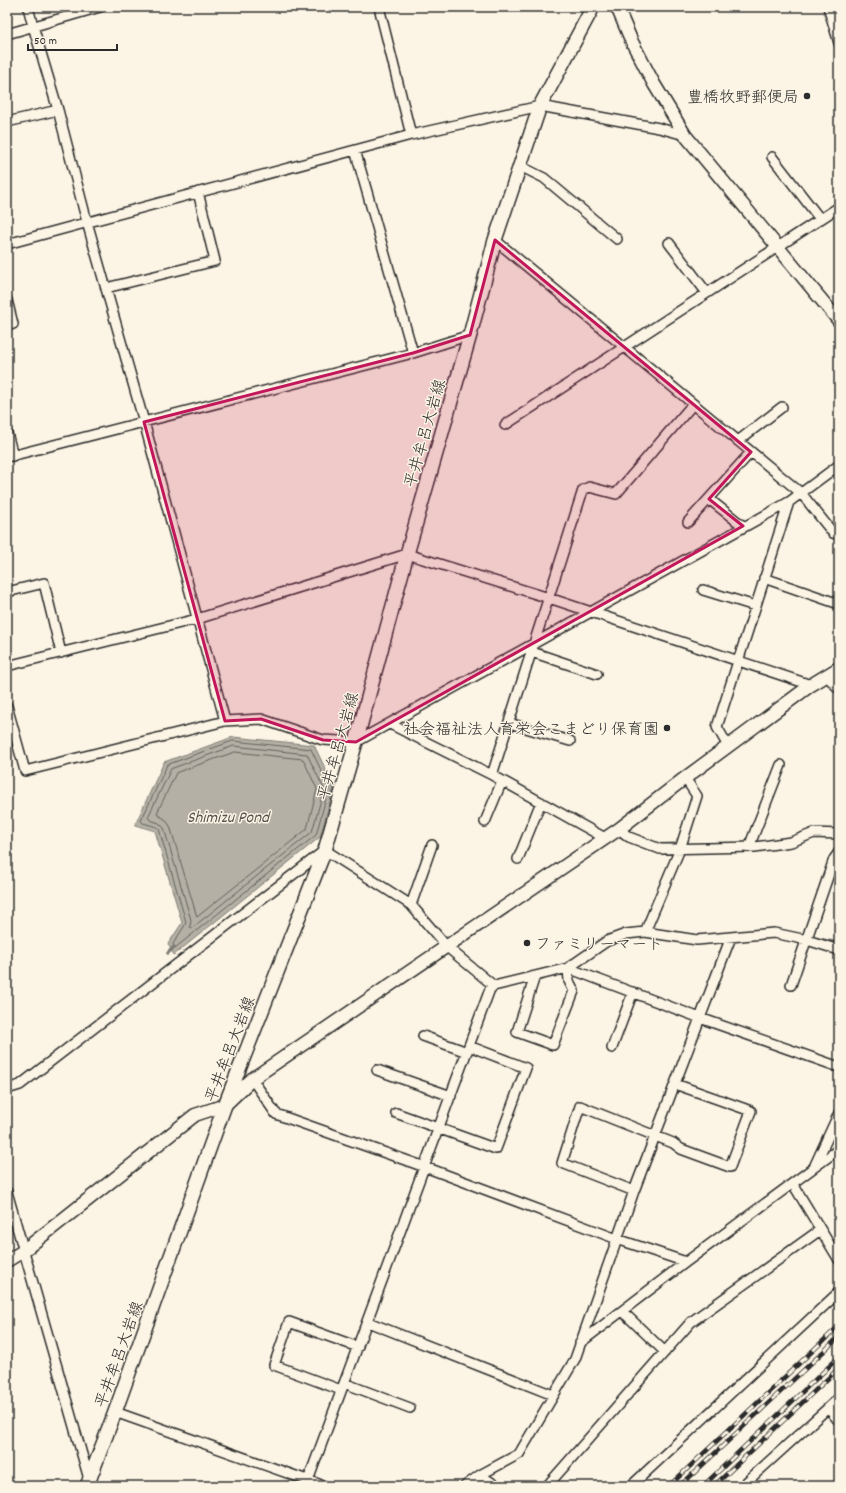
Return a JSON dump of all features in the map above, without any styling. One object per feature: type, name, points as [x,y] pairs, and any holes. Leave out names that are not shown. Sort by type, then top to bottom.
[{"type":"main road","name":"平井牟呂大岩線","points":[[88,1483],[225,1105],[325,850],[356,742],[406,554],[470,335],[495,240],[540,106],[593,7]]},
{"type":"street","points":[[28,7],[32,26],[58,110],[87,222],[144,422],[224,721]]},
{"type":"street","points":[[7,34],[100,7]]},
{"type":"street","points":[[379,7],[411,135]]},
{"type":"street","points":[[617,7],[632,42],[654,84],[685,135],[839,321]]},
{"type":"street","points":[[828,7],[839,43]]},
{"type":"street","points":[[7,244],[411,135],[540,106],[659,128],[685,135]]},
{"type":"street","points":[[7,122],[58,110]]},
{"type":"street","points":[[355,150],[413,354]]},
{"type":"street","points":[[772,157],[820,219]]},
{"type":"street","points":[[520,166],[544,178],[617,239]]},
{"type":"street","points":[[106,288],[215,261],[198,192]]},
{"type":"street","points":[[506,425],[839,207]]},
{"type":"street","points":[[495,240],[801,493],[833,533],[839,535]]},
{"type":"street","points":[[669,243],[708,293]]},
{"type":"street","points":[[7,300],[13,324],[7,326]]},
{"type":"street","points":[[7,433],[10,456],[413,354],[470,335]]},
{"type":"street","points":[[492,776],[583,490],[588,487],[616,494],[693,404]]},
{"type":"street","points":[[738,441],[782,407]]},
{"type":"street","points":[[688,522],[752,452]]},
{"type":"street","points":[[7,706],[25,771],[224,721],[261,719],[323,740],[356,742],[533,648],[591,612],[789,502],[839,465]]},
{"type":"street","points":[[709,499],[744,526]]},
{"type":"street","points":[[728,746],[717,727],[789,502]]},
{"type":"street","points":[[7,666],[197,619],[406,554],[549,598],[811,685]]},
{"type":"street","points":[[764,578],[839,604]]},
{"type":"street","points":[[7,592],[44,583],[61,653]]},
{"type":"street","points":[[703,590],[755,606]]},
{"type":"street","points":[[533,648],[597,674]]},
{"type":"street","points":[[7,1261],[23,1251],[195,1115],[225,1105],[252,1078],[619,829],[811,685],[839,668]]},
{"type":"street","points":[[827,676],[839,689]]},
{"type":"street","points":[[509,723],[570,741]]},
{"type":"street","points":[[390,724],[502,781],[605,838]]},
{"type":"street","points":[[749,847],[781,765]]},
{"type":"street","points":[[645,932],[680,849],[697,796],[685,778]]},
{"type":"street","points":[[485,822],[502,781]]},
{"type":"street","points":[[518,859],[541,802]]},
{"type":"street","points":[[619,829],[629,837],[660,849],[749,847],[791,842],[814,833],[839,834]]},
{"type":"street","points":[[411,905],[432,845]]},
{"type":"street","points":[[7,1090],[20,1085],[325,850],[411,905],[447,947],[494,986]]},
{"type":"street","points":[[791,985],[834,859],[839,852]]},
{"type":"street","points":[[307,1483],[342,1386],[368,1322],[490,989],[494,986],[568,968],[607,941],[626,934],[645,932],[697,940],[774,933],[807,940],[839,950]]},
{"type":"street","points":[[465,1486],[480,1475],[519,1454],[575,1359],[634,1191],[731,937]]},
{"type":"street","points":[[535,976],[518,1032],[553,1045],[574,992],[569,982],[568,968]]},
{"type":"street","points":[[568,968],[700,1018],[839,1067]]},
{"type":"street","points":[[612,1048],[633,992]]},
{"type":"street","points":[[396,1113],[496,1149],[526,1068],[423,1036]]},
{"type":"street","points":[[377,1070],[451,1096]]},
{"type":"street","points":[[252,1078],[276,1114],[425,1167],[617,1240],[686,1262]]},
{"type":"street","points":[[634,1191],[562,1163],[580,1106],[673,1143],[681,1149],[730,1167],[751,1111],[675,1084]]},
{"type":"street","points":[[814,1166],[839,1113]]},
{"type":"street","points":[[580,1343],[686,1262],[793,1184],[814,1166],[839,1149]]},
{"type":"street","points":[[793,1184],[839,1260]]},
{"type":"street","points":[[7,1192],[88,1483]]},
{"type":"street","points":[[547,1486],[691,1322],[820,1230]]},
{"type":"street","points":[[631,1486],[839,1292]]},
{"type":"street","points":[[622,1311],[666,1352]]},
{"type":"street","points":[[358,1347],[289,1322],[274,1365],[410,1408]]},
{"type":"street","points":[[368,1322],[553,1395]]},
{"type":"street","points":[[742,1486],[839,1398]]},
{"type":"street","points":[[828,1408],[839,1421]]},
{"type":"street","points":[[115,1412],[307,1483],[324,1486]]},
{"type":"street","points":[[480,1475],[497,1486]]},
{"type":"highlighted area","points":[[495,240],[751,452],[709,499],[743,526],[356,742],[323,740],[261,719],[225,721],[144,422],[413,353],[470,335]]},
{"type":"water","name":"Shimizu Pond","points":[[233,737],[314,745],[334,787],[320,837],[174,955],[168,944],[182,923],[155,831],[135,825],[164,762]]},
{"type":"waterway","points":[[817,939],[839,943]]},
{"type":"waterway","points":[[168,953],[174,947]]},
{"type":"railway","points":[[669,1486],[839,1326]]},
{"type":"railway","points":[[680,1486],[839,1337]]},
{"type":"railway","points":[[703,1486],[839,1357]]},
{"type":"railway","points":[[714,1486],[839,1368]]},
{"type":"place","name":"豊橋牧野郵便局","points":[[807,96]]},
{"type":"place","name":"社会福祉法人育栄会こまどり保育園","points":[[667,728]]},
{"type":"place","name":"ファミリーマート","points":[[527,943]]}]
